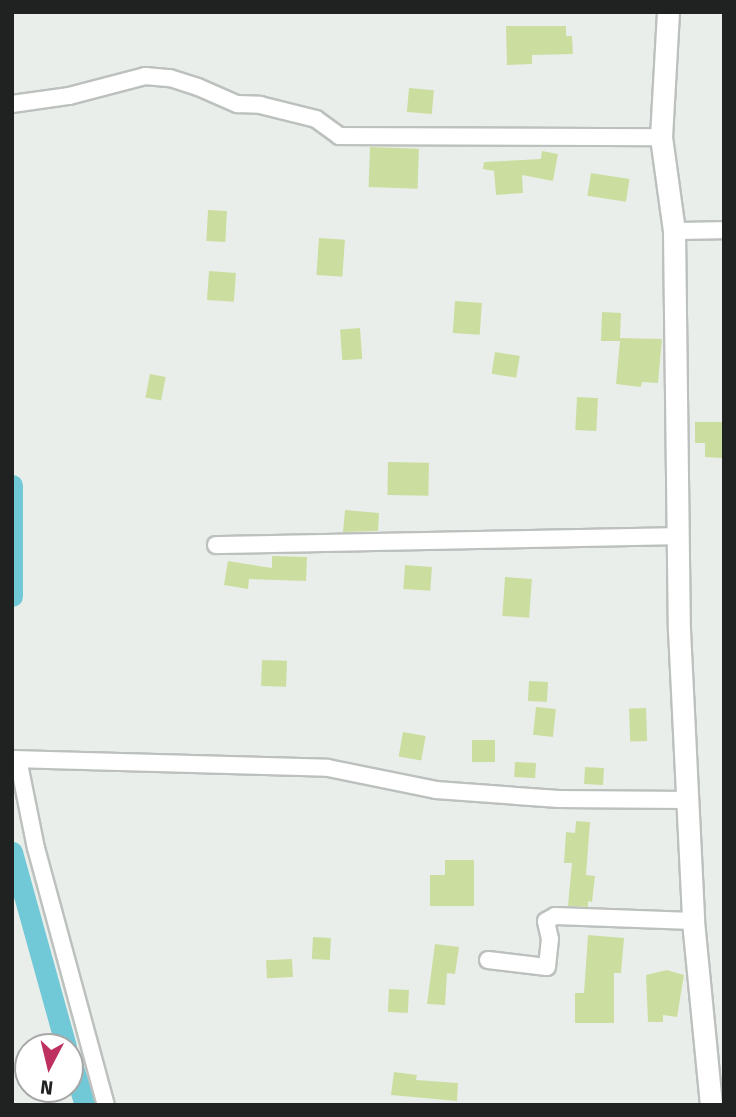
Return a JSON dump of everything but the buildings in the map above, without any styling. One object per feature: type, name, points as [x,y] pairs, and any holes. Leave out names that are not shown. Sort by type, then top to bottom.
[{"type":"main road","points":[[668,12],[661,137],[674,231],[676,536],[693,921],[711,1105]]},
{"type":"street","points":[[12,104],[69,96],[145,76],[170,78],[237,104],[260,105],[316,119],[339,136],[661,137]]},
{"type":"street","points":[[674,231],[724,230]]},
{"type":"street","points":[[216,545],[676,536]]},
{"type":"street","points":[[106,1105],[36,848],[19,761],[328,768],[436,790],[559,799],[687,800]]},
{"type":"street","points":[[488,960],[547,967],[550,939],[546,921],[555,916],[693,921]]},
{"type":"waterway","points":[[12,485],[12,596]]},
{"type":"waterway","points":[[12,852],[62,1033]]}]
